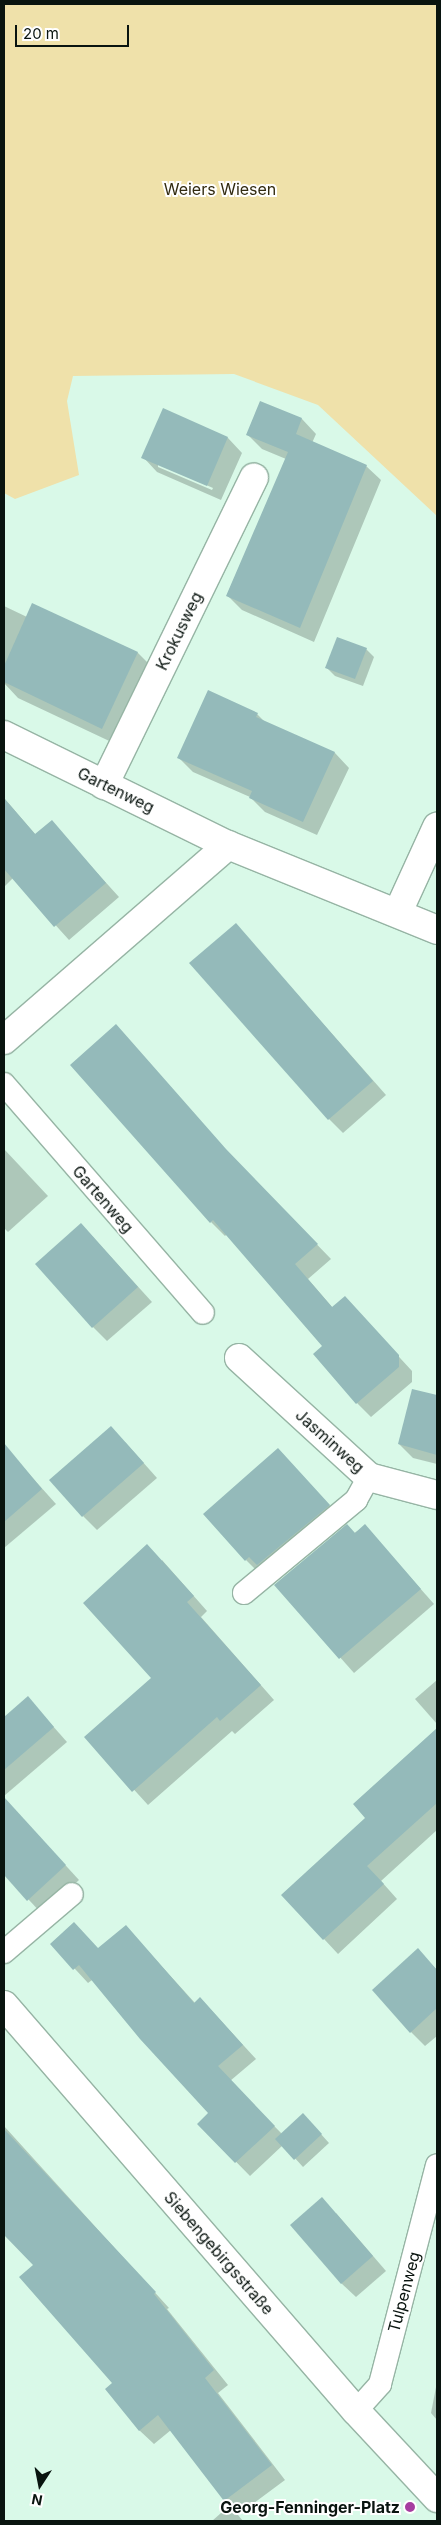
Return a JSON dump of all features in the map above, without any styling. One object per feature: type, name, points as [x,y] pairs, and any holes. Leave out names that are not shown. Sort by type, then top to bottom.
[{"type":"street","name":"Krokusweg","points":[[104,785],[254,478]]},
{"type":"street","name":"Gartenweg","points":[[4,735],[228,845],[398,912],[437,930]]},
{"type":"street","points":[[398,912],[437,827]]},
{"type":"street","points":[[4,1040],[228,845]]},
{"type":"street","name":"Jasminweg","points":[[239,1358],[369,1477],[437,1495]]},
{"type":"street","name":"Siebengebirgsstraße","points":[[4,2006],[356,2411],[437,2498]]},
{"type":"lane","name":"Gartenweg","points":[[4,1084],[203,1313]]},
{"type":"lane","points":[[244,1593],[356,1500],[369,1477]]},
{"type":"lane","points":[[4,1952],[72,1894]]},
{"type":"lane","name":"Tulpenweg","points":[[356,2411],[380,2384],[437,2165]]},
{"type":"green space","name":"Weiers Wiesen","points":[[4,4],[437,4],[437,516],[318,405],[234,374],[73,376],[67,401],[79,475],[15,499],[4,493]]},
{"type":"building","points":[[260,401],[302,418],[296,434],[367,465],[300,628],[226,596],[288,452],[246,435]]},
{"type":"building","points":[[163,408],[228,437],[207,486],[141,458]]},
{"type":"building","points":[[32,603],[138,652],[102,729],[4,682],[4,666]]},
{"type":"building","points":[[337,637],[367,648],[355,679],[325,668]]},
{"type":"building","points":[[208,690],[258,713],[256,717],[335,752],[303,822],[249,798],[252,791],[177,758]]},
{"type":"building","points":[[4,798],[35,834],[52,820],[106,883],[54,927],[4,869]]},
{"type":"building","points":[[236,923],[373,1081],[328,1120],[189,963]]},
{"type":"building","points":[[116,1024],[226,1149],[318,1244],[295,1264],[332,1307],[345,1296],[399,1355],[399,1367],[356,1404],[313,1354],[322,1346],[213,1220],[210,1223],[70,1065]]},
{"type":"building","points":[[81,1223],[138,1287],[92,1328],[35,1264]]},
{"type":"building","points":[[412,1389],[437,1395],[437,1455],[398,1444]]},
{"type":"building","points":[[111,1426],[144,1463],[82,1517],[49,1480]]},
{"type":"building","points":[[4,1443],[42,1489],[4,1522]]},
{"type":"building","points":[[278,1448],[330,1505],[257,1565],[249,1557],[245,1561],[203,1514]]},
{"type":"building","points":[[347,1524],[355,1533],[365,1524],[421,1589],[339,1659],[274,1585]]},
{"type":"building","points":[[147,1544],[194,1596],[187,1602],[261,1685],[220,1721],[217,1717],[132,1792],[84,1737],[151,1678],[83,1603]]},
{"type":"building","points":[[28,1696],[54,1727],[4,1770],[4,1717]]},
{"type":"building","points":[[437,1728],[437,1803],[367,1866],[384,1884],[323,1940],[281,1895],[365,1818],[353,1804]]},
{"type":"building","points":[[4,1797],[66,1865],[27,1901],[4,1875]]},
{"type":"building","points":[[74,1922],[98,1948],[126,1925],[194,2003],[200,1997],[243,2045],[218,2066],[275,2126],[235,2163],[197,2124],[208,2113],[140,2039],[79,1965],[73,1970],[50,1944]]},
{"type":"building","points":[[418,1948],[437,1970],[437,2008],[410,2033],[372,1990]]},
{"type":"building","points":[[303,2113],[322,2134],[294,2160],[275,2139]]},
{"type":"building","points":[[4,2129],[156,2292],[154,2294],[214,2370],[205,2378],[272,2465],[224,2501],[158,2415],[139,2431],[105,2389],[112,2383],[19,2277],[33,2265],[4,2235]]},
{"type":"building","points":[[322,2197],[373,2256],[341,2284],[290,2225]]},
{"type":"place","name":"Georg-Fenninger-Platz","points":[[410,2507]]}]
